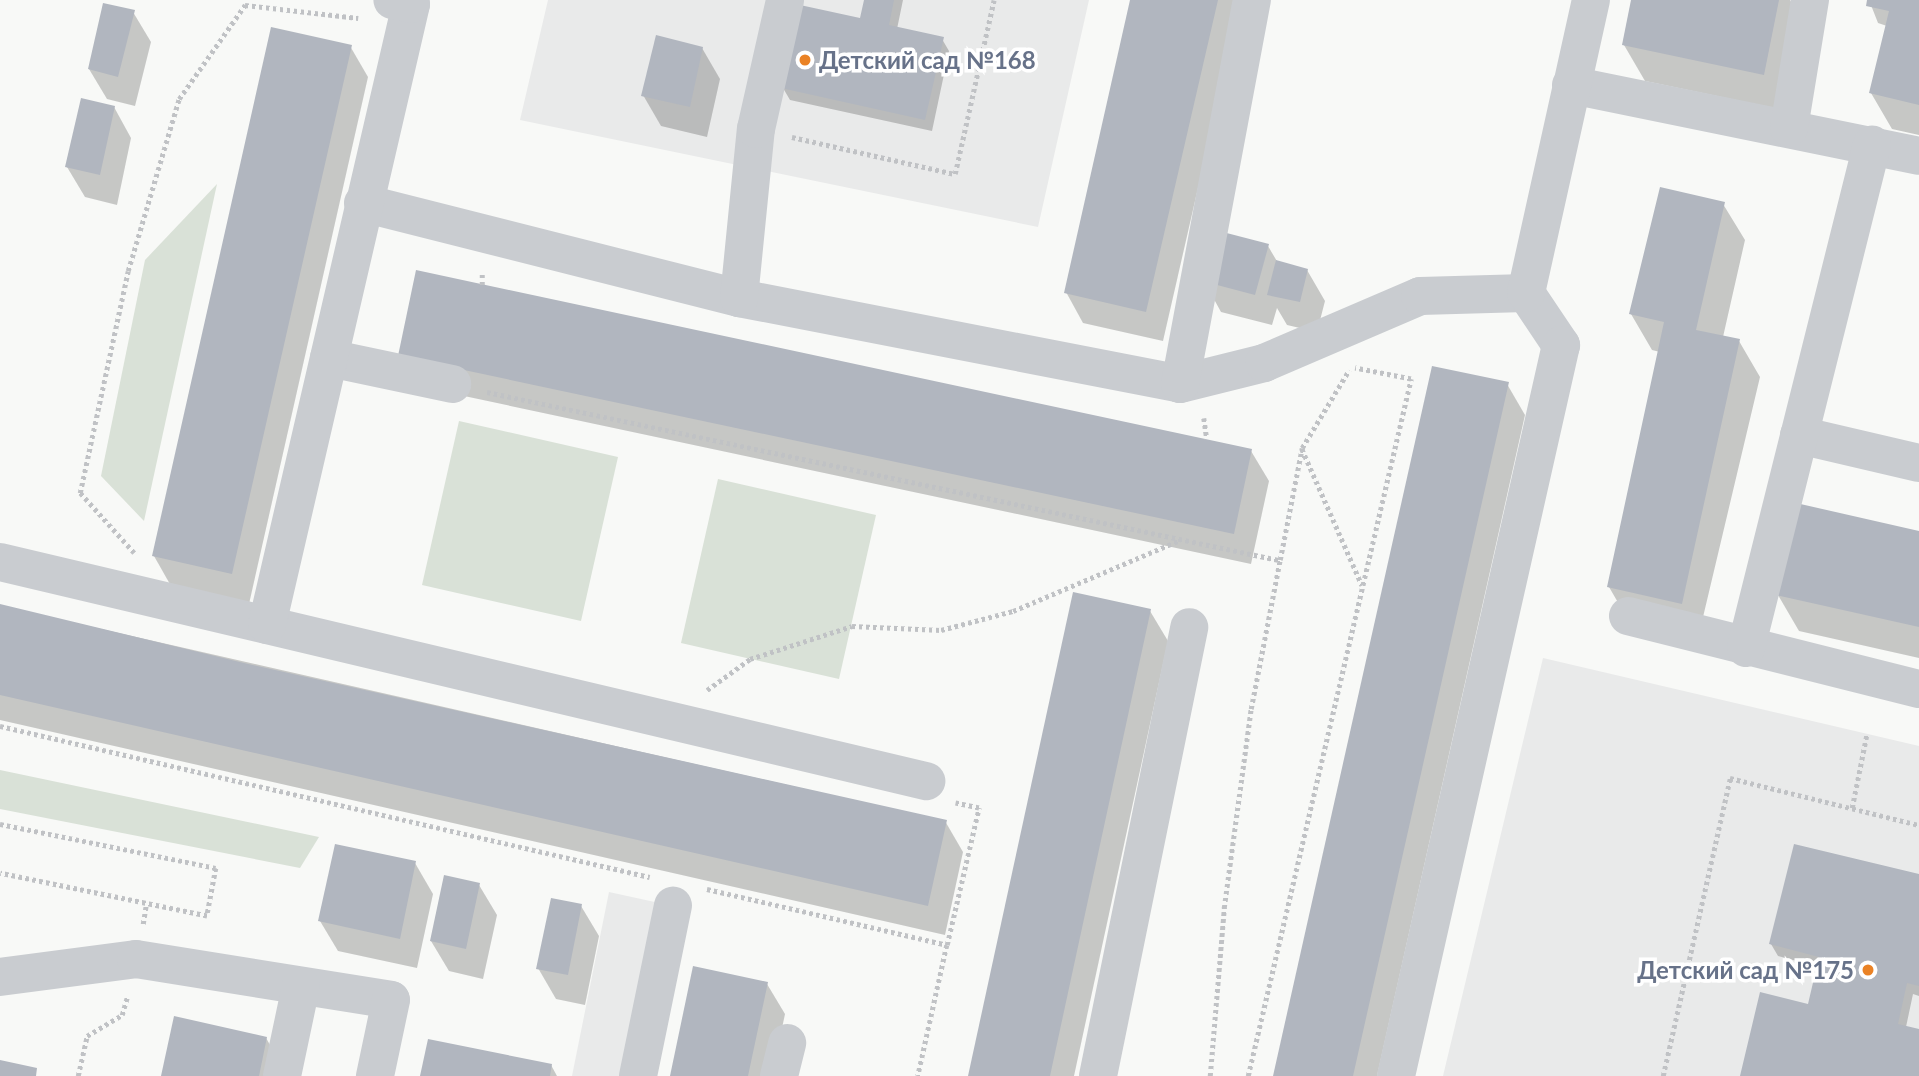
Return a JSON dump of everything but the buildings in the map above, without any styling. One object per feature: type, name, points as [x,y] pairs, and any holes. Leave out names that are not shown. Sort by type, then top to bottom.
[{"type":"street","points":[[739,298],[753,191],[756,129],[785,0]]},
{"type":"street","points":[[1180,384],[1252,0]]},
{"type":"street","points":[[1396,1076],[1561,345],[1526,293],[1591,0]]},
{"type":"street","points":[[1788,128],[1810,0]]},
{"type":"street","points":[[267,625],[411,4],[376,9]]},
{"type":"street","points":[[1571,85],[1919,156]]},
{"type":"street","points":[[1746,648],[1872,145]]},
{"type":"street","points":[[361,214],[739,298],[1180,384],[1264,363],[1420,296],[1526,293]]},
{"type":"street","points":[[329,358],[452,384]]},
{"type":"street","points":[[1800,435],[1919,463]]},
{"type":"street","points":[[0,562],[926,781]]},
{"type":"street","points":[[1628,616],[1746,648],[1919,689]]},
{"type":"street","points":[[1098,1076],[1189,627]]},
{"type":"street","points":[[638,1076],[677,891]]},
{"type":"street","points":[[0,977],[136,960],[391,1000],[375,1076]]},
{"type":"street","points":[[282,1076],[301,986]]},
{"type":"path","points":[[756,129],[955,174],[994,0]]},
{"type":"path","points":[[138,557],[80,493],[128,271],[179,99],[245,5],[376,9]]},
{"type":"path","points":[[1210,1076],[1224,908],[1251,709],[1302,448],[1351,367],[1362,360]]},
{"type":"path","points":[[1248,1076],[1410,379],[1351,367]]},
{"type":"path","points":[[452,384],[1280,560]]},
{"type":"path","points":[[1204,418],[1207,439]]},
{"type":"path","points":[[1302,448],[1362,587]]},
{"type":"path","points":[[666,720],[750,659],[852,626],[941,630],[1013,611],[1181,539]]},
{"type":"path","points":[[0,726],[677,891],[947,945]]},
{"type":"path","points":[[1852,808],[1867,733]]},
{"type":"path","points":[[1663,1076],[1730,778],[1919,825]]},
{"type":"path","points":[[918,1076],[979,808]]},
{"type":"path","points":[[0,824],[216,868],[206,916],[0,873]]},
{"type":"shaded area","name":"Детский сад №168","points":[[548,0],[1089,0],[1038,227],[520,120]]},
{"type":"shaded area","points":[[217,184],[144,521],[101,476],[145,260]]},
{"type":"shaded area","points":[[459,421],[618,457],[581,621],[422,585]]},
{"type":"shaded area","points":[[718,479],[876,515],[839,679],[681,643]]},
{"type":"shaded area","points":[[1543,658],[1919,746],[1919,1076],[1443,1076]]},
{"type":"shaded area","points":[[0,770],[319,837],[300,868],[0,809]]},
{"type":"shaded area","points":[[609,892],[673,906],[638,1076],[572,1076]]},
{"type":"place","name":"Детский сад №168","points":[[805,60]]},
{"type":"place","name":"Детский сад №175","points":[[1868,970]]}]
